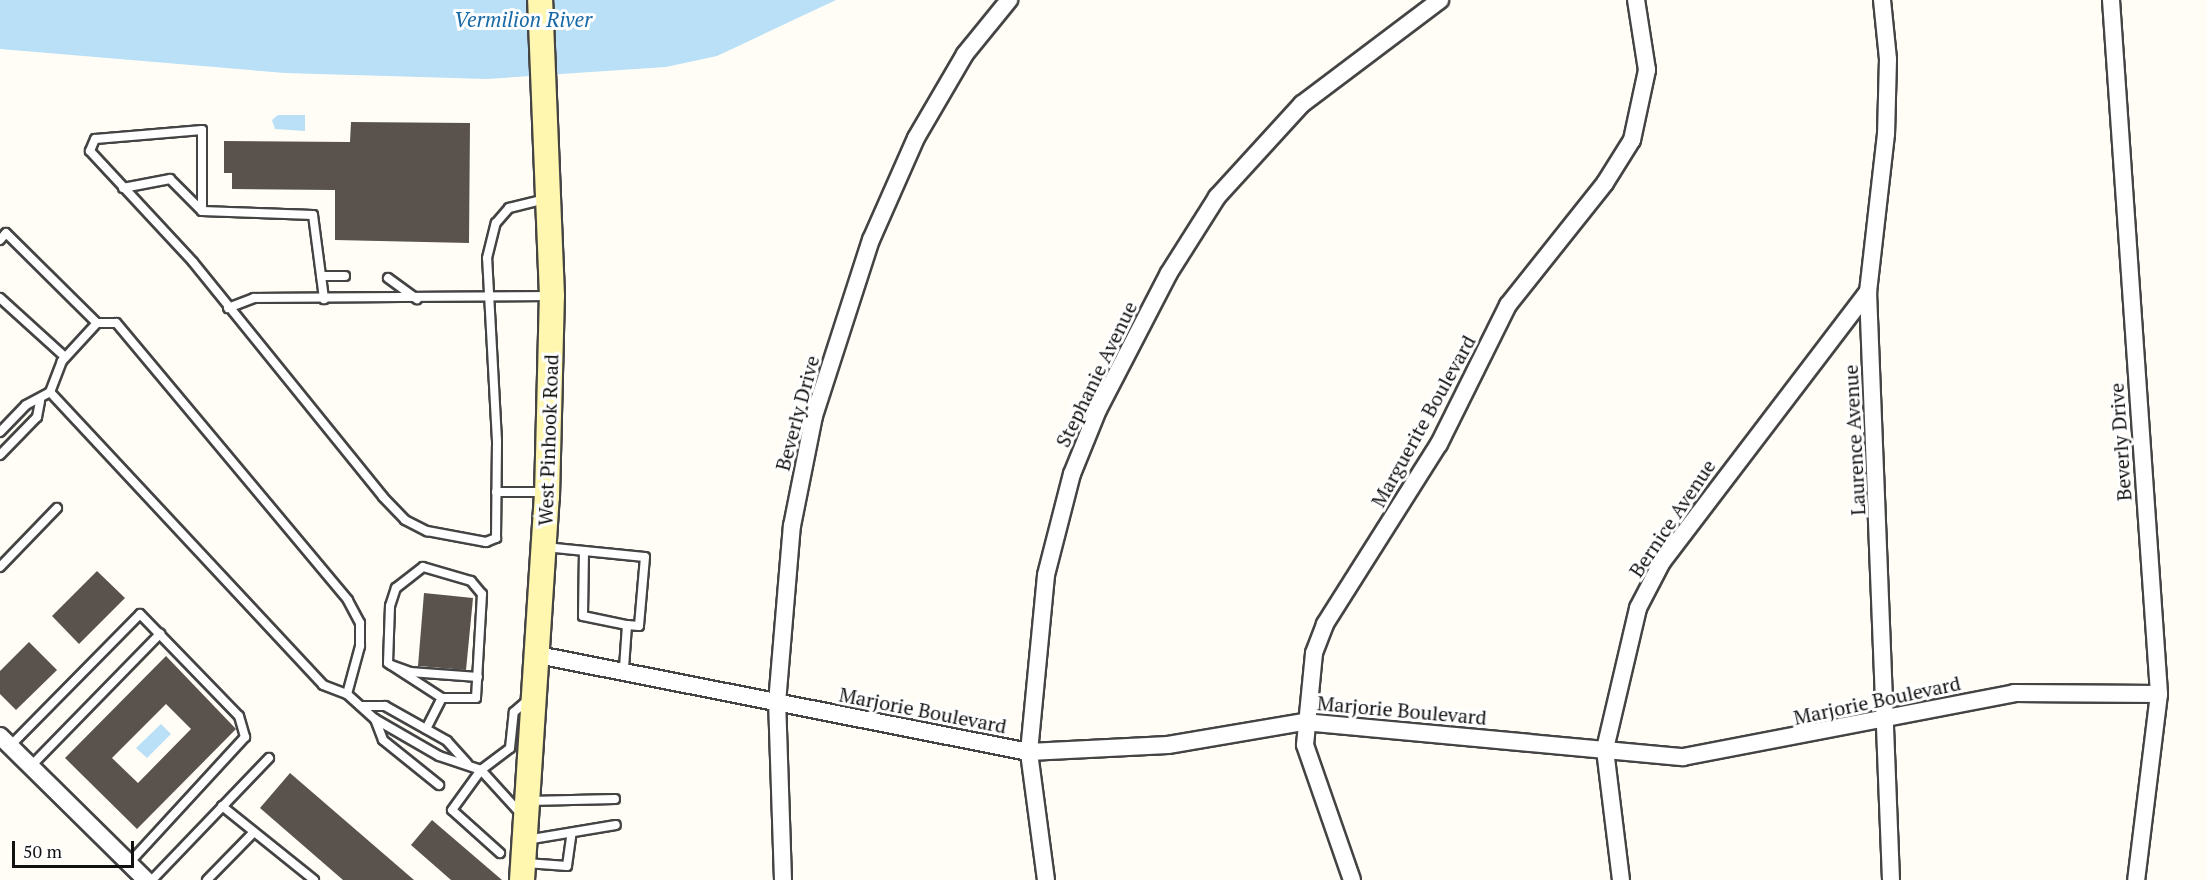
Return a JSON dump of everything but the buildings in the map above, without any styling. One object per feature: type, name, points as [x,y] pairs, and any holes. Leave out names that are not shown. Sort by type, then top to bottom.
[{"type":"main road","name":"West Pinhook Road","points":[[525,841],[547,492],[552,296],[540,0]]},
{"type":"street","name":"Beverly Drive","points":[[783,880],[777,703],[792,526],[814,416],[871,240],[942,89],[1009,0]]},
{"type":"street","name":"Stephanie Avenue","points":[[1047,880],[1029,752],[1046,575],[1057,523],[1098,410],[1169,273],[1217,197],[1265,141],[1355,59],[1440,0]]},
{"type":"street","name":"Marguerite Boulevard","points":[[1352,880],[1313,777],[1304,722],[1309,677],[1325,624],[1439,444],[1508,305],[1605,183],[1632,140],[1647,70],[1636,0]]},
{"type":"street","name":"Laurence Avenue","points":[[1882,0],[1888,59],[1886,135],[1868,292],[1887,720],[1891,880]]},
{"type":"street","name":"Beverly Drive","points":[[2111,0],[2159,694],[2136,880]]},
{"type":"street","name":"Bernice Avenue","points":[[1621,880],[1605,749],[1629,635],[1662,562],[1868,292]]},
{"type":"street","name":"Marjorie Boulevard","points":[[538,655],[624,668],[777,703],[1029,752],[1168,745],[1304,722],[1683,757],[1887,720],[2014,693],[2159,694]]},
{"type":"street","points":[[5,741],[146,880]]},
{"type":"lane","points":[[202,211],[202,130],[94,139],[90,151],[228,308],[405,520],[427,531],[486,542],[495,538],[496,492],[487,258],[496,223],[509,208],[548,198]]},
{"type":"lane","points":[[123,188],[170,179],[202,211],[313,215],[324,299]]},
{"type":"lane","points":[[0,240],[6,233],[97,323],[116,323],[348,600],[360,623],[360,646],[347,694]]},
{"type":"lane","points":[[321,276],[345,276]]},
{"type":"lane","points":[[387,278],[417,299]]},
{"type":"lane","points":[[228,308],[254,298],[417,299],[552,296]]},
{"type":"lane","points":[[0,298],[65,357]]},
{"type":"lane","points":[[0,432],[26,405],[40,401],[50,392],[51,379],[65,357],[97,323]]},
{"type":"lane","points":[[50,392],[323,685],[347,694],[375,719],[440,756],[467,762]]},
{"type":"lane","points":[[0,455],[37,417],[40,401]]},
{"type":"lane","points":[[496,492],[547,492]]},
{"type":"lane","points":[[0,567],[57,508]]},
{"type":"lane","points":[[544,547],[645,557],[639,626],[583,616],[584,551]]},
{"type":"lane","points":[[423,567],[471,581],[483,594],[476,698],[442,698],[388,663],[390,606],[396,588],[423,567]]},
{"type":"lane","points":[[5,741],[140,614],[239,716],[245,737],[129,863]]},
{"type":"lane","points":[[624,668],[627,625]]},
{"type":"lane","points":[[31,766],[160,634]]},
{"type":"lane","points":[[388,663],[410,672],[478,677]]},
{"type":"lane","points":[[500,853],[452,810],[481,770],[510,748],[514,712],[535,694]]},
{"type":"lane","points":[[426,729],[442,698]]},
{"type":"lane","points":[[361,706],[385,706],[426,729],[467,762],[481,770],[525,841],[567,866],[571,836]]},
{"type":"lane","points":[[375,719],[383,740],[439,785]]},
{"type":"lane","points":[[152,880],[269,758]]},
{"type":"lane","points":[[525,841],[615,799]]},
{"type":"lane","points":[[222,806],[314,880]]},
{"type":"lane","points":[[525,841],[571,836],[616,825]]},
{"type":"lane","points":[[207,880],[254,832]]},
{"type":"water","name":"Vermilion River","points":[[0,0],[836,0],[717,56],[666,67],[487,79],[285,73],[0,49]]},
{"type":"water","points":[[278,115],[305,115],[305,131],[275,129],[272,120]]},
{"type":"water","points":[[161,724],[171,734],[147,758],[136,748]]}]
